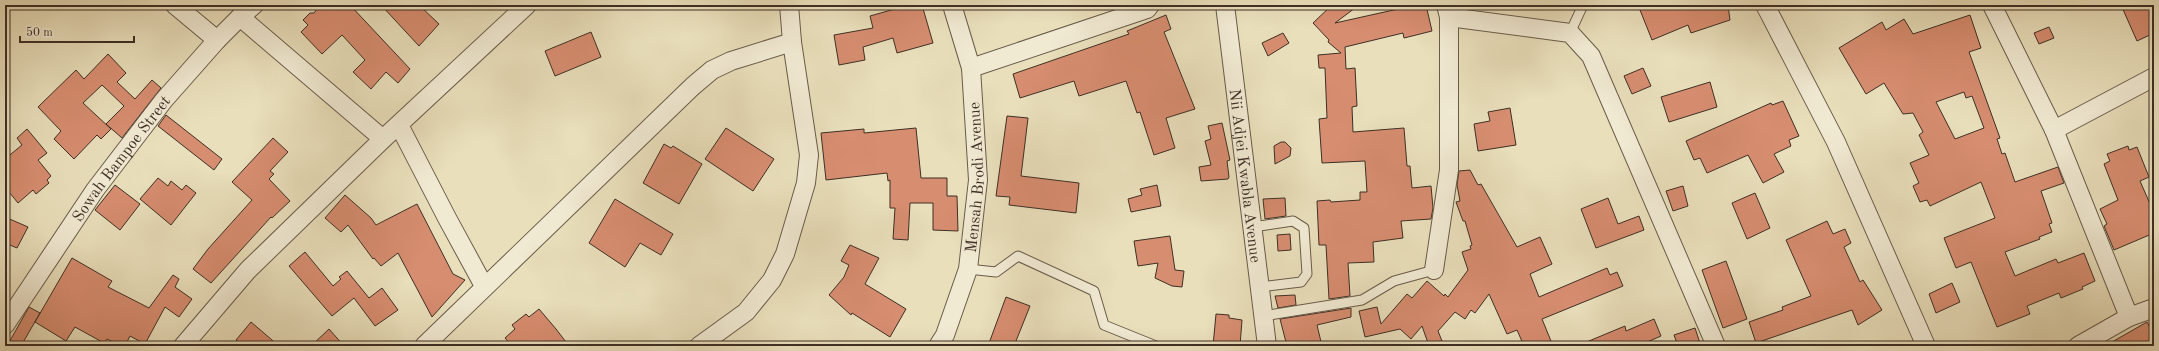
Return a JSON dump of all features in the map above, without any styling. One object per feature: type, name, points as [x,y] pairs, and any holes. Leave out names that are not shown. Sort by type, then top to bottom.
[{"type":"street","points":[[175,5],[217,40]]},
{"type":"street","name":"Sowah Bampoe Street","points":[[5,325],[95,190],[164,100],[217,40],[254,5]]},
{"type":"street","points":[[183,346],[248,270],[383,139],[527,5]]},
{"type":"street","points":[[700,346],[746,312],[772,280],[785,254],[806,184],[809,155],[792,42],[789,5]]},
{"type":"street","name":"Mensah Brodi Avenue","points":[[938,346],[945,335],[968,269],[978,180],[971,68],[952,5]]},
{"type":"street","points":[[971,68],[1147,9],[1150,5]]},
{"type":"street","name":"Nii Adjei Kwabla Avenue","points":[[1224,5],[1267,346]]},
{"type":"street","points":[[1765,5],[1836,142],[1926,346]]},
{"type":"street","points":[[1992,5],[2054,130],[2129,317]]},
{"type":"street","points":[[1434,270],[1448,170],[1448,11],[1570,33],[1591,56],[1716,346]]},
{"type":"street","points":[[240,17],[383,139]]},
{"type":"street","points":[[424,346],[484,286],[693,86],[712,70],[732,61],[792,42]]},
{"type":"street","points":[[2054,130],[2154,77]]},
{"type":"street","points":[[399,124],[440,205],[484,286]]},
{"type":"street","points":[[2078,346],[2129,317],[2154,308]]},
{"type":"lane","points":[[1570,33],[1583,5]]},
{"type":"lane","points":[[1253,227],[1293,221],[1304,228],[1307,274],[1300,282],[1260,287]]},
{"type":"lane","points":[[968,269],[996,272],[1018,256],[1094,291],[1104,325],[1156,346]]},
{"type":"lane","points":[[1263,316],[1362,300],[1394,281],[1434,270]]},
{"type":"building","points":[[320,5],[350,5],[410,69],[398,83],[386,72],[371,89],[353,72],[365,60],[342,35],[322,54],[301,32],[308,25],[303,20],[310,13],[314,13]]},
{"type":"building","points":[[381,5],[419,5],[439,24],[419,46]]},
{"type":"building","points":[[909,5],[922,5],[933,43],[897,53],[893,38],[863,47],[865,60],[839,65],[834,35],[873,28],[870,16]]},
{"type":"building","points":[[1332,5],[1359,5],[1335,23],[1416,5],[1426,5],[1432,31],[1404,38],[1403,33],[1345,47],[1346,69],[1355,68],[1357,106],[1352,107],[1353,132],[1404,128],[1407,166],[1410,166],[1412,188],[1431,186],[1433,208],[1431,219],[1401,221],[1403,238],[1373,242],[1374,262],[1348,263],[1350,296],[1329,299],[1326,245],[1319,245],[1317,201],[1330,200],[1331,202],[1360,200],[1360,192],[1367,192],[1365,161],[1322,163],[1319,119],[1327,118],[1325,68],[1319,68],[1318,55],[1341,53],[1328,42],[1329,40],[1313,23]]},
{"type":"building","points":[[1638,5],[1728,5],[1730,20],[1691,33],[1688,25],[1652,40]]},
{"type":"building","points":[[2121,5],[2154,5],[2154,33],[2137,41]]},
{"type":"building","points":[[1166,15],[1171,29],[1164,32],[1195,109],[1166,118],[1175,148],[1154,155],[1140,112],[1137,113],[1126,81],[1079,96],[1074,81],[1020,98],[1013,74],[1129,34],[1127,31]]},
{"type":"building","points":[[1970,15],[1981,48],[1969,52],[2000,138],[1997,139],[2002,154],[2005,153],[2015,182],[2058,167],[2064,183],[2041,191],[2052,223],[2049,224],[2052,232],[2039,237],[2040,239],[2005,252],[2015,276],[2056,259],[2058,263],[2084,253],[2095,281],[2082,287],[2083,289],[2061,298],[2059,293],[2027,306],[2030,314],[1997,327],[1971,262],[1956,268],[1944,238],[1995,218],[1981,182],[1930,206],[1927,200],[1920,202],[1913,186],[1919,183],[1910,163],[1929,155],[1919,135],[1923,132],[1913,113],[1903,114],[1884,83],[1866,94],[1839,48],[1882,22],[1886,30],[1904,19],[1913,34]],"holes":[[[1964,92],[1966,98],[1972,96],[1984,128],[1955,139],[1936,102]]]},
{"type":"building","points":[[2049,27],[2054,38],[2039,44],[2034,33]]},
{"type":"building","points":[[591,32],[601,57],[555,76],[545,51]]},
{"type":"building","points":[[1283,33],[1289,43],[1268,56],[1262,43]]},
{"type":"building","points":[[108,54],[126,73],[117,82],[135,99],[152,80],[161,88],[122,138],[106,124],[124,106],[102,85],[83,103],[111,129],[101,139],[97,135],[74,159],[54,139],[61,131],[38,107],[76,70],[84,79]]},
{"type":"building","points":[[1643,68],[1651,86],[1632,94],[1624,76]]},
{"type":"building","points":[[1710,82],[1717,107],[1669,122],[1661,97]]},
{"type":"building","points":[[1783,101],[1799,136],[1789,140],[1791,146],[1774,154],[1784,172],[1763,183],[1748,155],[1707,173],[1700,158],[1694,160],[1686,141],[1771,103],[1772,105]]},
{"type":"building","points":[[1510,108],[1516,145],[1478,151],[1474,124],[1490,121],[1488,112]]},
{"type":"building","points":[[166,115],[222,159],[214,170],[158,126]]},
{"type":"building","points":[[1007,116],[1028,118],[1021,176],[1079,183],[1076,213],[1009,205],[1010,197],[996,196]]},
{"type":"building","points":[[1222,123],[1230,160],[1227,161],[1229,177],[1228,179],[1201,181],[1199,167],[1211,165],[1205,141],[1211,139],[1208,126]]},
{"type":"building","points":[[726,128],[774,159],[753,191],[705,159]]},
{"type":"building","points":[[916,128],[921,178],[947,178],[947,196],[957,196],[958,231],[933,230],[933,203],[910,203],[908,240],[893,239],[895,208],[890,208],[890,180],[888,181],[887,173],[826,180],[821,133],[864,129],[864,133]]},
{"type":"building","points":[[27,129],[47,153],[38,160],[51,176],[47,180],[49,183],[36,194],[33,190],[18,203],[5,187],[5,159],[22,145],[17,138]]},
{"type":"building","points":[[273,138],[288,152],[270,171],[274,174],[269,179],[290,201],[272,218],[271,217],[211,283],[193,269],[208,249],[252,200],[232,182]]},
{"type":"building","points":[[1281,142],[1285,142],[1291,148],[1290,156],[1275,164],[1274,146]]},
{"type":"building","points":[[664,144],[671,148],[673,146],[702,164],[679,204],[643,183]]},
{"type":"building","points":[[2128,146],[2129,150],[2137,147],[2149,177],[2140,181],[2154,213],[2154,233],[2114,250],[2104,226],[2107,224],[2100,209],[2118,200],[2104,164],[2110,161],[2107,154]]},
{"type":"building","points":[[1470,170],[1478,185],[1481,184],[1517,247],[1540,237],[1552,264],[1530,274],[1539,297],[1607,268],[1610,275],[1617,272],[1623,286],[1542,319],[1553,346],[1524,346],[1517,330],[1507,334],[1489,294],[1475,313],[1471,310],[1465,319],[1455,312],[1438,331],[1444,346],[1429,346],[1422,326],[1411,339],[1400,329],[1365,337],[1359,311],[1377,307],[1381,324],[1407,294],[1412,298],[1427,281],[1444,296],[1445,294],[1448,297],[1468,270],[1462,252],[1471,249],[1470,246],[1472,245],[1465,221],[1463,221],[1456,202],[1460,201],[1457,185],[1459,171]]},
{"type":"building","points":[[158,178],[168,186],[171,181],[182,190],[186,185],[196,193],[171,225],[140,199]]},
{"type":"building","points":[[115,185],[140,204],[120,230],[95,210]]},
{"type":"building","points":[[1157,185],[1161,206],[1131,212],[1128,199],[1142,195],[1140,189]]},
{"type":"building","points":[[1683,186],[1688,206],[1673,211],[1666,191]]},
{"type":"building","points":[[1755,193],[1770,228],[1747,239],[1732,203]]},
{"type":"building","points":[[345,195],[371,218],[376,225],[417,204],[453,274],[465,280],[432,317],[398,253],[381,266],[374,258],[373,259],[348,225],[341,232],[325,218]]},
{"type":"building","points":[[1285,198],[1286,216],[1265,219],[1263,199]]},
{"type":"building","points":[[1608,198],[1618,224],[1639,216],[1644,230],[1596,248],[1581,209]]},
{"type":"building","points":[[615,199],[673,234],[661,255],[640,243],[625,267],[589,243]]},
{"type":"building","points":[[5,217],[28,227],[17,248],[5,243]]},
{"type":"building","points":[[1827,221],[1833,234],[1845,229],[1851,243],[1844,247],[1860,282],[1863,280],[1882,310],[1858,325],[1852,310],[1756,343],[1749,322],[1783,310],[1782,307],[1811,296],[1786,240]]},
{"type":"building","points":[[1290,234],[1291,250],[1278,251],[1277,235]]},
{"type":"building","points":[[1170,236],[1175,270],[1184,271],[1182,287],[1172,286],[1155,278],[1158,263],[1138,266],[1134,241]]},
{"type":"building","points":[[850,245],[879,258],[865,284],[906,309],[890,337],[852,313],[851,315],[829,295],[844,277],[849,265],[841,261]]},
{"type":"building","points":[[305,252],[333,286],[341,279],[339,277],[347,271],[369,298],[382,288],[398,310],[375,326],[354,298],[332,316],[289,266]]},
{"type":"building","points":[[72,258],[112,281],[108,287],[149,308],[173,275],[179,279],[175,287],[192,299],[179,317],[165,307],[145,344],[130,336],[125,346],[121,346],[107,339],[104,343],[75,327],[66,341],[35,322]]},
{"type":"building","points":[[1726,261],[1747,319],[1723,328],[1702,270]]},
{"type":"building","points":[[1952,283],[1960,302],[1936,313],[1929,294]]},
{"type":"building","points":[[1295,295],[1296,305],[1278,308],[1275,296]]},
{"type":"building","points":[[1006,297],[1030,306],[1014,346],[988,346]]},
{"type":"building","points":[[29,307],[40,313],[21,346],[7,346]]},
{"type":"building","points":[[1351,308],[1351,317],[1317,325],[1322,346],[1287,346],[1280,319]]},
{"type":"building","points":[[539,309],[569,346],[512,346],[505,338],[515,329],[512,325],[526,314],[529,317]]},
{"type":"building","points":[[1216,314],[1229,315],[1229,318],[1242,320],[1240,346],[1213,346]]},
{"type":"building","points":[[1654,319],[1661,336],[1638,346],[1577,346],[1625,326],[1626,331]]},
{"type":"building","points":[[251,322],[279,346],[243,346],[236,340]]},
{"type":"building","points":[[2147,322],[2154,335],[2154,346],[2105,346]]},
{"type":"building","points":[[1695,328],[1701,346],[1678,346],[1674,335]]},
{"type":"building","points":[[329,329],[344,346],[311,346]]}]
